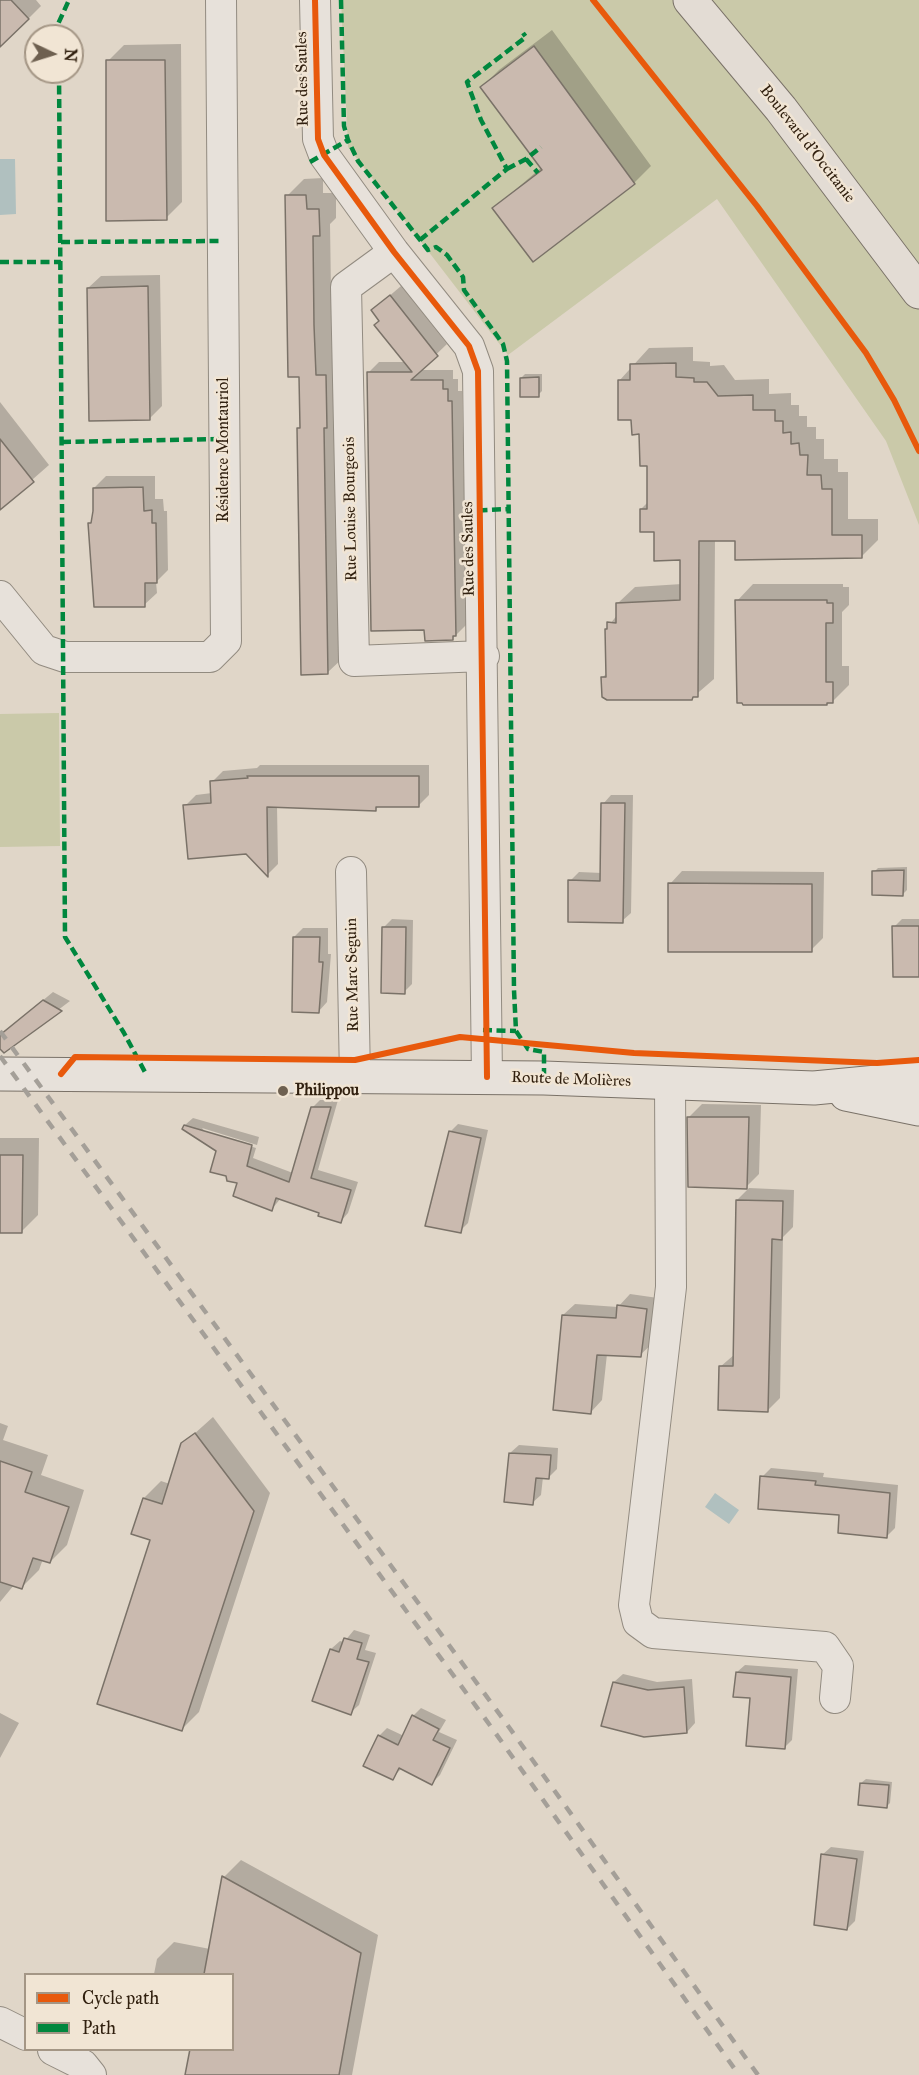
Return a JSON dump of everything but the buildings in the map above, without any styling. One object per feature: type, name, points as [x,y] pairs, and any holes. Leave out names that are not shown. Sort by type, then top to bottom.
[{"type":"main road","name":"Boulevard d'Occitanie","points":[[690,0],[781,109],[919,292]]},
{"type":"main road","name":"Route de Molières","points":[[0,1074],[487,1077],[814,1088],[919,1078]]},
{"type":"main road","name":"Route de Molières","points":[[814,1088],[919,1109]]},
{"type":"street","name":"Résidence Montauriol","points":[[0,596],[44,650],[65,657],[210,657],[225,641],[221,0]]},
{"type":"street","name":"Rue des Saules","points":[[315,0],[318,139],[324,155],[394,252],[469,346],[478,371],[487,1077]]},
{"type":"street","name":"Rue Louise Bourgeois","points":[[394,252],[346,287],[354,662],[483,656]]},
{"type":"street","name":"Rue Marc Seguin","points":[[351,872],[355,1077]]},
{"type":"street","points":[[670,1083],[671,1287],[634,1605],[638,1622],[653,1633],[825,1647],[838,1666],[834,1698]]},
{"type":"street","points":[[0,2022],[24,2034]]},
{"type":"street","points":[[56,2051],[83,2065],[90,2075]]},
{"type":"green space","points":[[341,0],[919,0],[919,525],[886,441],[717,199],[508,355],[348,147]]},
{"type":"green space","points":[[59,713],[60,846],[0,847],[0,714]]},
{"type":"shaded area","points":[[0,159],[15,159],[16,214],[0,215]]},
{"type":"shaded area","points":[[715,1493],[739,1510],[729,1524],[705,1507]]},
{"type":"railway","points":[[0,1031],[506,1723],[758,2075]]},
{"type":"railway","points":[[0,1056],[489,1724],[739,2075]]},
{"type":"marked path","points":[[58,24],[69,0]]},
{"type":"marked path","points":[[341,0],[344,126],[348,140],[358,161],[428,250],[436,247],[447,255],[463,277],[464,290],[503,344],[507,361],[516,1031],[528,1049],[544,1052],[544,1078]]},
{"type":"marked path","points":[[420,240],[507,169],[481,120],[467,82],[526,37],[523,33]]},
{"type":"marked path","points":[[59,84],[65,937],[124,1033],[146,1074]]},
{"type":"marked path","points":[[310,162],[348,140]]},
{"type":"marked path","points":[[507,169],[526,159],[541,147]]},
{"type":"marked path","points":[[526,159],[538,173]]},
{"type":"marked path","points":[[61,242],[222,241]]},
{"type":"marked path","points":[[0,262],[61,262]]},
{"type":"marked path","points":[[62,442],[224,439]]},
{"type":"marked path","points":[[465,511],[509,509]]},
{"type":"marked path","points":[[483,1030],[516,1031]]},
{"type":"cycle path","points":[[315,0],[318,139],[324,155],[394,252],[469,346],[478,371],[487,1077]]},
{"type":"cycle path","points":[[593,0],[757,206],[866,353],[894,400],[919,451]]},
{"type":"cycle path","points":[[61,1074],[75,1057],[355,1060],[460,1037],[634,1053],[877,1063],[919,1060]]},
{"type":"place","name":"Philippou","points":[[283,1091]]}]
